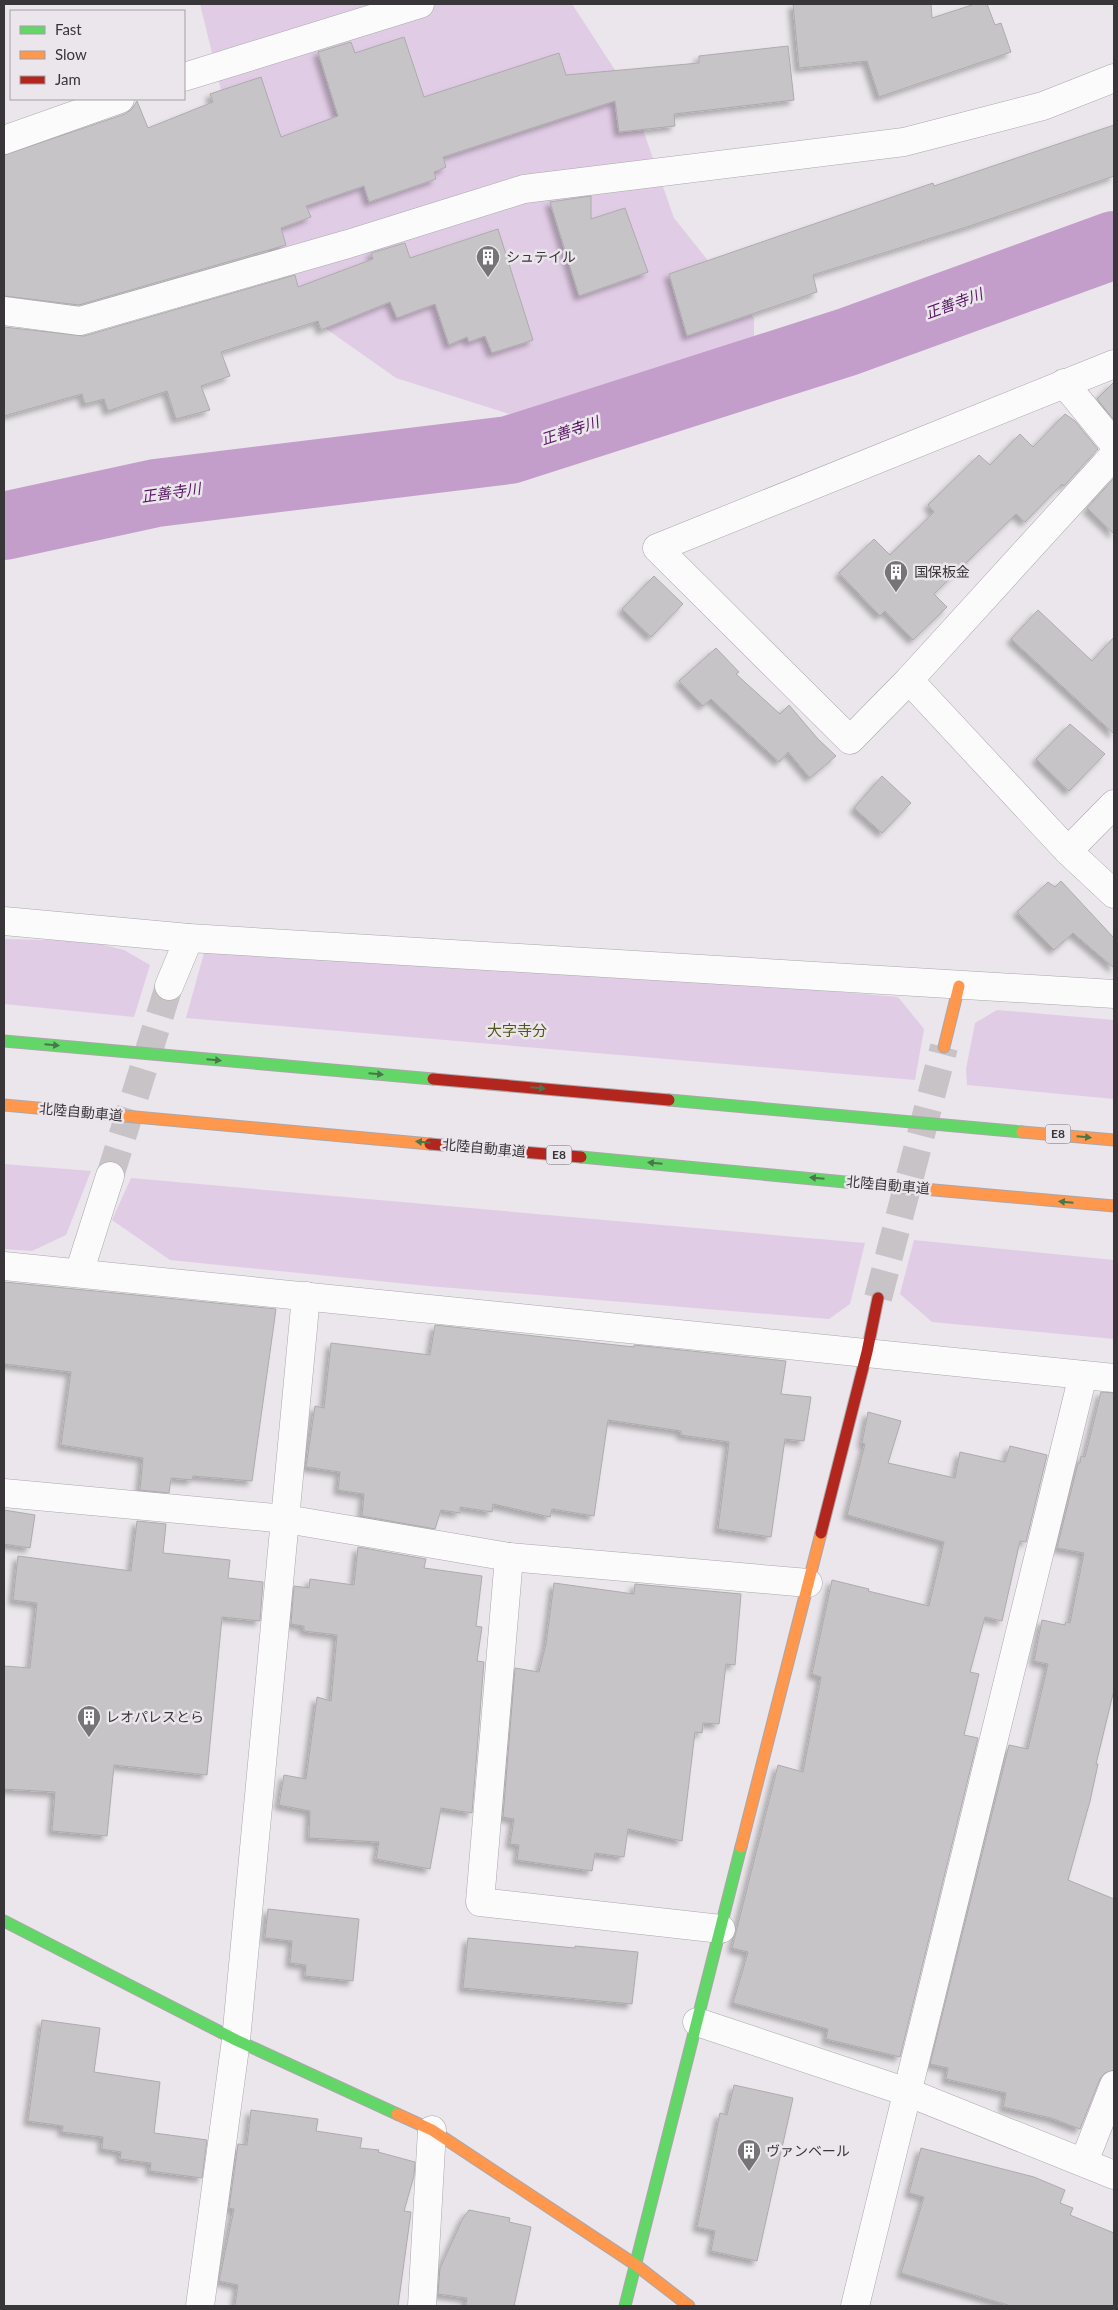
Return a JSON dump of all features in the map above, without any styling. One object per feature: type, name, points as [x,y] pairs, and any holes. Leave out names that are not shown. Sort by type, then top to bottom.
[{"type":"main road","points":[[944,1047],[959,986]]},
{"type":"main road","name":"E8","points":[[4,1041],[1114,1140]]},
{"type":"main road","name":"北陸自動車道","points":[[4,1105],[1114,1206]]},
{"type":"main road","points":[[625,2306],[867,1352],[878,1298]]},
{"type":"main road","points":[[4,1921],[236,2040],[432,2130],[636,2265],[689,2306]]},
{"type":"street","points":[[185,77],[420,4]]},
{"type":"street","points":[[4,311],[80,321],[338,247],[524,189],[904,142],[1044,106],[1114,78]]},
{"type":"street","points":[[4,140],[117,100]]},
{"type":"street","points":[[1114,364],[657,548],[850,740],[909,680],[1114,455]]},
{"type":"street","points":[[1064,383],[1114,444]]},
{"type":"street","points":[[909,680],[1068,850],[1114,894]]},
{"type":"street","points":[[1068,850],[1114,804]]},
{"type":"street","points":[[4,921],[189,938],[1114,994]]},
{"type":"street","points":[[169,986],[189,938]]},
{"type":"street","points":[[79,1273],[110,1176]]},
{"type":"street","points":[[4,1266],[1114,1378]]},
{"type":"street","points":[[200,2306],[236,2040],[306,1296]]},
{"type":"street","points":[[855,2306],[1083,1374]]},
{"type":"street","points":[[4,1493],[286,1519],[509,1557],[808,1583]]},
{"type":"street","points":[[509,1557],[480,1902],[721,1928]]},
{"type":"street","points":[[697,2022],[907,2092],[1114,2175]]},
{"type":"street","points":[[1084,2162],[1114,2085]]},
{"type":"street","points":[[422,2306],[432,2130]]},
{"type":"shaded area","points":[[200,4],[572,4],[630,93],[674,218],[754,318],[754,357],[738,399],[649,420],[519,417],[396,378],[288,302],[247,196]]},
{"type":"shaded area","points":[[233,938],[898,997],[924,1029],[915,1080],[186,1018],[204,953]]},
{"type":"shaded area","points":[[4,939],[88,941],[124,950],[150,965],[134,1017],[4,1004]]},
{"type":"shaded area","points":[[997,1010],[1114,1020],[1114,1099],[967,1085],[966,1069],[975,1023]]},
{"type":"shaded area","points":[[4,1164],[91,1171],[66,1235],[32,1251],[4,1249]]},
{"type":"shaded area","points":[[131,1178],[865,1243],[850,1304],[829,1319],[428,1286],[170,1260],[112,1220]]},
{"type":"shaded area","points":[[914,1240],[1114,1260],[1114,1339],[932,1322],[900,1294]]},
{"type":"building","points":[[793,4],[931,4],[932,18],[975,4],[987,4],[995,25],[1001,23],[1011,52],[879,97],[867,61],[799,68]]},
{"type":"building","points":[[404,37],[424,97],[559,53],[566,75],[699,63],[699,56],[788,46],[794,100],[674,114],[675,126],[619,132],[615,101],[443,157],[446,167],[434,172],[436,179],[369,202],[364,186],[306,206],[311,217],[281,228],[286,245],[79,305],[4,296],[4,155],[125,114],[132,109],[137,101],[148,128],[213,102],[210,94],[261,77],[281,137],[338,116],[318,52],[351,42],[355,53]]},
{"type":"building","points":[[1114,125],[1114,176],[970,226],[813,275],[817,292],[687,336],[669,274],[933,183],[934,186]]},
{"type":"building","points":[[591,196],[591,219],[625,208],[648,272],[579,296],[550,202]]},
{"type":"building","points":[[498,229],[533,340],[492,353],[485,336],[469,342],[467,337],[449,345],[435,304],[397,318],[390,302],[321,330],[318,321],[221,352],[230,376],[201,386],[210,410],[176,419],[167,391],[108,411],[104,399],[85,404],[82,394],[4,416],[4,327],[84,336],[295,275],[298,287],[373,259],[371,253],[405,243],[410,258]]},
{"type":"building","points":[[1114,382],[1114,420],[1097,399]]},
{"type":"building","points":[[1065,414],[1075,421],[1098,449],[1064,486],[1062,484],[1025,522],[1016,514],[934,594],[947,607],[913,640],[885,611],[880,616],[839,573],[874,539],[890,555],[934,512],[928,505],[979,455],[990,465],[1020,434],[1033,447]]},
{"type":"building","points":[[1114,478],[1114,534],[1087,508]]},
{"type":"building","points":[[654,576],[683,604],[651,637],[622,609]]},
{"type":"building","points":[[1038,610],[1092,661],[1114,637],[1114,734],[1011,639]]},
{"type":"building","points":[[716,648],[739,672],[736,674],[780,714],[789,705],[818,739],[836,756],[810,778],[788,752],[779,762],[711,699],[703,706],[679,681]]},
{"type":"building","points":[[1070,724],[1105,754],[1069,791],[1036,759]]},
{"type":"building","points":[[882,776],[911,803],[882,833],[854,808]]},
{"type":"building","points":[[1061,881],[1114,938],[1114,968],[1073,933],[1054,950],[1017,912],[1048,882],[1055,887]]},
{"type":"building","points":[[4,1282],[276,1309],[252,1481],[193,1476],[192,1480],[171,1478],[169,1493],[140,1490],[143,1458],[61,1445],[71,1372],[4,1364]]},
{"type":"building","points":[[435,1325],[634,1347],[634,1345],[786,1361],[781,1394],[811,1397],[804,1441],[785,1439],[771,1537],[718,1529],[729,1442],[681,1435],[681,1431],[608,1420],[594,1516],[552,1509],[550,1517],[493,1504],[492,1512],[460,1507],[460,1513],[441,1510],[435,1529],[362,1516],[364,1494],[338,1490],[340,1472],[306,1467],[315,1406],[324,1408],[331,1343],[430,1355]]},
{"type":"building","points":[[1101,1392],[1114,1393],[1114,1690],[1096,1764],[1098,1764],[1090,1801],[1068,1880],[1114,1899],[1114,2070],[1105,2073],[1100,2079],[1080,2129],[1051,2118],[1003,2107],[1006,2093],[946,2079],[948,2068],[930,2064],[1009,1745],[1028,1749],[1048,1664],[1034,1661],[1042,1620],[1065,1625],[1066,1622],[1070,1623],[1084,1553],[1057,1548],[1078,1463],[1080,1463],[1081,1456],[1085,1457]]},
{"type":"building","points":[[868,1412],[901,1421],[888,1463],[955,1478],[960,1452],[1005,1462],[1010,1446],[1047,1455],[1026,1542],[1020,1541],[1002,1621],[985,1617],[970,1672],[979,1674],[964,1735],[978,1738],[900,2057],[826,2039],[828,2029],[733,2003],[748,1952],[732,1948],[778,1765],[803,1772],[821,1677],[812,1674],[832,1580],[929,1606],[944,1542],[847,1515],[865,1444],[862,1443]]},
{"type":"building","points":[[4,1510],[35,1515],[30,1548],[4,1544]]},
{"type":"building","points":[[137,1521],[166,1524],[163,1553],[230,1560],[228,1578],[263,1582],[260,1621],[222,1617],[207,1775],[114,1765],[107,1836],[52,1831],[55,1792],[4,1789],[4,1666],[30,1668],[37,1603],[13,1600],[18,1556],[131,1571]]},
{"type":"building","points":[[358,1547],[426,1559],[424,1568],[482,1576],[476,1626],[482,1627],[477,1661],[484,1662],[472,1813],[441,1808],[430,1869],[376,1859],[379,1842],[309,1838],[310,1811],[279,1805],[284,1775],[306,1779],[317,1697],[331,1701],[337,1635],[304,1631],[304,1626],[291,1624],[294,1586],[309,1588],[310,1579],[354,1585]]},
{"type":"building","points":[[554,1583],[634,1594],[635,1584],[741,1594],[735,1665],[726,1664],[719,1724],[703,1723],[702,1733],[695,1732],[682,1841],[628,1829],[624,1857],[595,1853],[592,1871],[517,1860],[519,1845],[510,1844],[514,1819],[503,1817],[515,1668],[539,1672],[546,1644]]},
{"type":"building","points":[[268,1909],[359,1919],[353,1981],[305,1976],[306,1965],[290,1963],[292,1941],[265,1938]]},
{"type":"building","points":[[468,1938],[638,1952],[632,2004],[463,1988]]},
{"type":"building","points":[[42,2020],[100,2028],[94,2072],[160,2082],[154,2133],[207,2140],[202,2178],[150,2171],[151,2163],[120,2159],[121,2152],[102,2149],[103,2137],[62,2132],[63,2126],[28,2121]]},
{"type":"building","name":"ヴァンベール","points":[[734,2085],[793,2098],[757,2261],[711,2251],[715,2231],[697,2227],[720,2113],[727,2115]]},
{"type":"building","points":[[251,2110],[318,2119],[316,2131],[362,2138],[360,2148],[379,2150],[378,2152],[415,2162],[414,2176],[404,2211],[411,2212],[398,2306],[235,2306],[238,2285],[219,2281],[234,2209],[229,2208],[238,2144],[247,2145]]},
{"type":"building","points":[[921,2148],[1034,2177],[1065,2190],[1060,2203],[1073,2208],[1070,2215],[1114,2233],[1114,2306],[1011,2306],[901,2273],[924,2197],[909,2193]]},
{"type":"building","points":[[469,2210],[510,2218],[509,2222],[531,2227],[514,2306],[466,2306],[467,2298],[438,2294],[440,2268],[463,2218]]},
{"type":"waterway","name":"正善寺川","points":[[4,526],[156,493],[509,450],[847,342],[1114,245]]},
{"type":"tunnel","points":[[110,1176],[169,986]]},
{"type":"tunnel","points":[[878,1298],[944,1047]]},
{"type":"traffic: fast","points":[[4,1041],[433,1079]]},
{"type":"traffic: fast","points":[[669,1100],[1022,1132]]},
{"type":"traffic: fast","points":[[581,1157],[856,1183]]},
{"type":"traffic: fast","points":[[625,2306],[741,1847]]},
{"type":"traffic: fast","points":[[4,1921],[236,2040],[397,2114]]},
{"type":"traffic: slow","points":[[944,1047],[959,986]]},
{"type":"traffic: slow","points":[[4,1105],[430,1144]]},
{"type":"traffic: slow","points":[[1022,1132],[1114,1140]]},
{"type":"traffic: slow","points":[[856,1183],[1114,1206]]},
{"type":"traffic: slow","points":[[741,1847],[821,1533]]},
{"type":"traffic: slow","points":[[397,2114],[432,2130],[636,2265],[689,2306]]},
{"type":"traffic: jam","points":[[433,1079],[669,1100]]},
{"type":"traffic: jam","points":[[430,1144],[581,1157]]},
{"type":"traffic: jam","points":[[821,1533],[867,1352],[878,1298]]},
{"type":"place","name":"シュテイル","points":[[488,278]]},
{"type":"place","name":"国保板金","points":[[896,593]]},
{"type":"place","name":"レオパレスとら","points":[[89,1738]]},
{"type":"place","name":"ヴァンベール","points":[[749,2172]]},
{"type":"district","name":"大字寺分","points":[[517,1031]]}]
